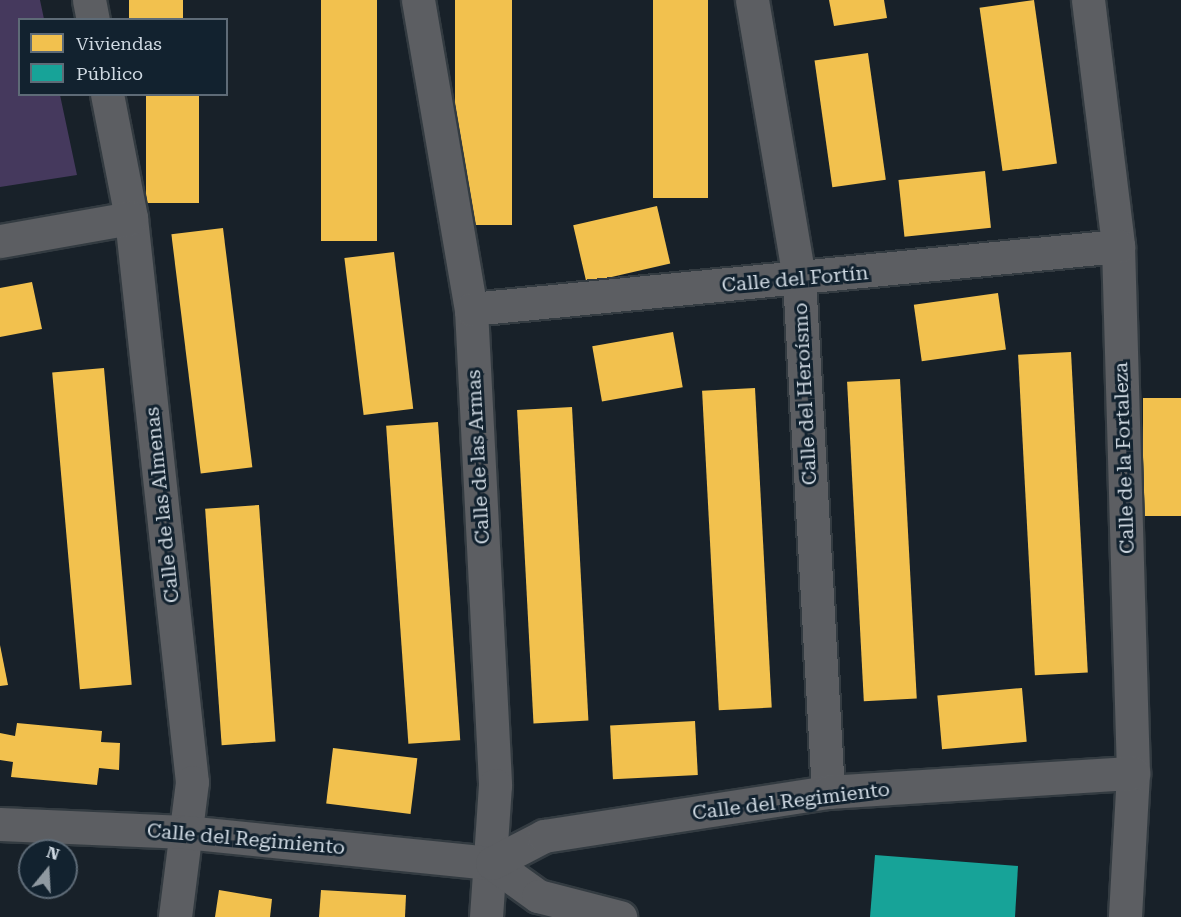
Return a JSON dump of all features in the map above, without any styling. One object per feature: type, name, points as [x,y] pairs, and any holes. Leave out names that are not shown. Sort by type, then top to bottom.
[{"type":"street","points":[[89,0],[93,18]]},
{"type":"street","name":"Calle de las Armas","points":[[418,0],[471,309],[495,785],[492,862],[486,917]]},
{"type":"street","name":"Calle del Heroísmo","points":[[752,0],[799,278],[828,792]]},
{"type":"street","name":"Calle de la Fortaleza","points":[[1088,0],[1118,246],[1133,773],[1125,917]]},
{"type":"street","name":"Calle de las Almenas","points":[[107,96],[131,218],[192,782],[175,917]]},
{"type":"street","points":[[0,241],[131,218]]},
{"type":"street","name":"Calle del Fortín","points":[[471,309],[1118,246]]},
{"type":"street","name":"Calle del Regimiento","points":[[0,824],[185,832],[492,862],[544,836],[828,792],[1133,773]]},
{"type":"street","points":[[492,862],[538,896],[620,917]]},
{"type":"shaded area","points":[[0,0],[40,0],[44,18],[18,18],[18,96],[60,96],[77,175],[0,187]]},
{"type":"building: Viviendas","points":[[129,0],[183,0],[183,18],[129,18]]},
{"type":"building: Viviendas","points":[[321,0],[377,0],[377,241],[321,241]]},
{"type":"building: Viviendas","points":[[455,0],[512,0],[512,225],[455,225]]},
{"type":"building: Viviendas","points":[[653,0],[708,0],[708,198],[653,198]]},
{"type":"building: Viviendas","points":[[829,0],[884,0],[887,18],[834,26]]},
{"type":"building: Viviendas","points":[[1034,0],[1057,163],[1002,171],[980,8]]},
{"type":"building: Viviendas","points":[[868,53],[886,180],[832,187],[815,61]]},
{"type":"building: Viviendas","points":[[146,96],[199,96],[199,203],[146,203]]},
{"type":"building: Viviendas","points":[[985,171],[991,228],[904,237],[898,180]]},
{"type":"building: Viviendas","points":[[657,206],[670,263],[586,283],[573,225]]},
{"type":"building: Viviendas","points":[[223,228],[252,467],[201,474],[171,234]]},
{"type":"building: Viviendas","points":[[394,252],[413,409],[364,415],[344,258]]},
{"type":"building: Viviendas","points":[[32,282],[42,329],[0,337],[0,288]]},
{"type":"building: Viviendas","points":[[998,293],[1006,349],[922,361],[914,305]]},
{"type":"building: Viviendas","points":[[673,332],[683,387],[602,401],[592,346]]},
{"type":"building: Viviendas","points":[[1071,352],[1088,673],[1035,675],[1018,355]]},
{"type":"building: Viviendas","points":[[104,368],[132,685],[80,689],[52,373]]},
{"type":"building: Viviendas","points":[[900,379],[917,699],[864,701],[847,382]]},
{"type":"building: Viviendas","points":[[755,388],[772,708],[719,710],[702,391]]},
{"type":"building: Viviendas","points":[[1143,398],[1181,398],[1181,516],[1143,516]]},
{"type":"building: Viviendas","points":[[572,407],[588,721],[534,723],[517,410]]},
{"type":"building: Viviendas","points":[[438,422],[460,740],[408,744],[386,426]]},
{"type":"building: Viviendas","points":[[259,505],[276,741],[222,745],[205,509]]},
{"type":"building: Viviendas","points":[[0,645],[8,685],[0,686]]},
{"type":"building: Viviendas","points":[[1022,688],[1027,742],[942,749],[937,695]]},
{"type":"building: Viviendas","points":[[695,721],[698,775],[613,779],[610,725]]},
{"type":"building: Viviendas","points":[[17,723],[102,731],[101,742],[120,743],[119,770],[99,768],[97,785],[11,777],[13,762],[0,760],[0,733],[15,736]]},
{"type":"building: Viviendas","points":[[333,748],[417,758],[411,814],[326,804]]},
{"type":"building: Viviendas","points":[[219,890],[272,899],[270,917],[215,917]]},
{"type":"building: Viviendas","points":[[321,890],[406,895],[405,917],[319,917]]},
{"type":"building: Público","points":[[875,855],[1018,866],[1015,917],[870,917]]}]
